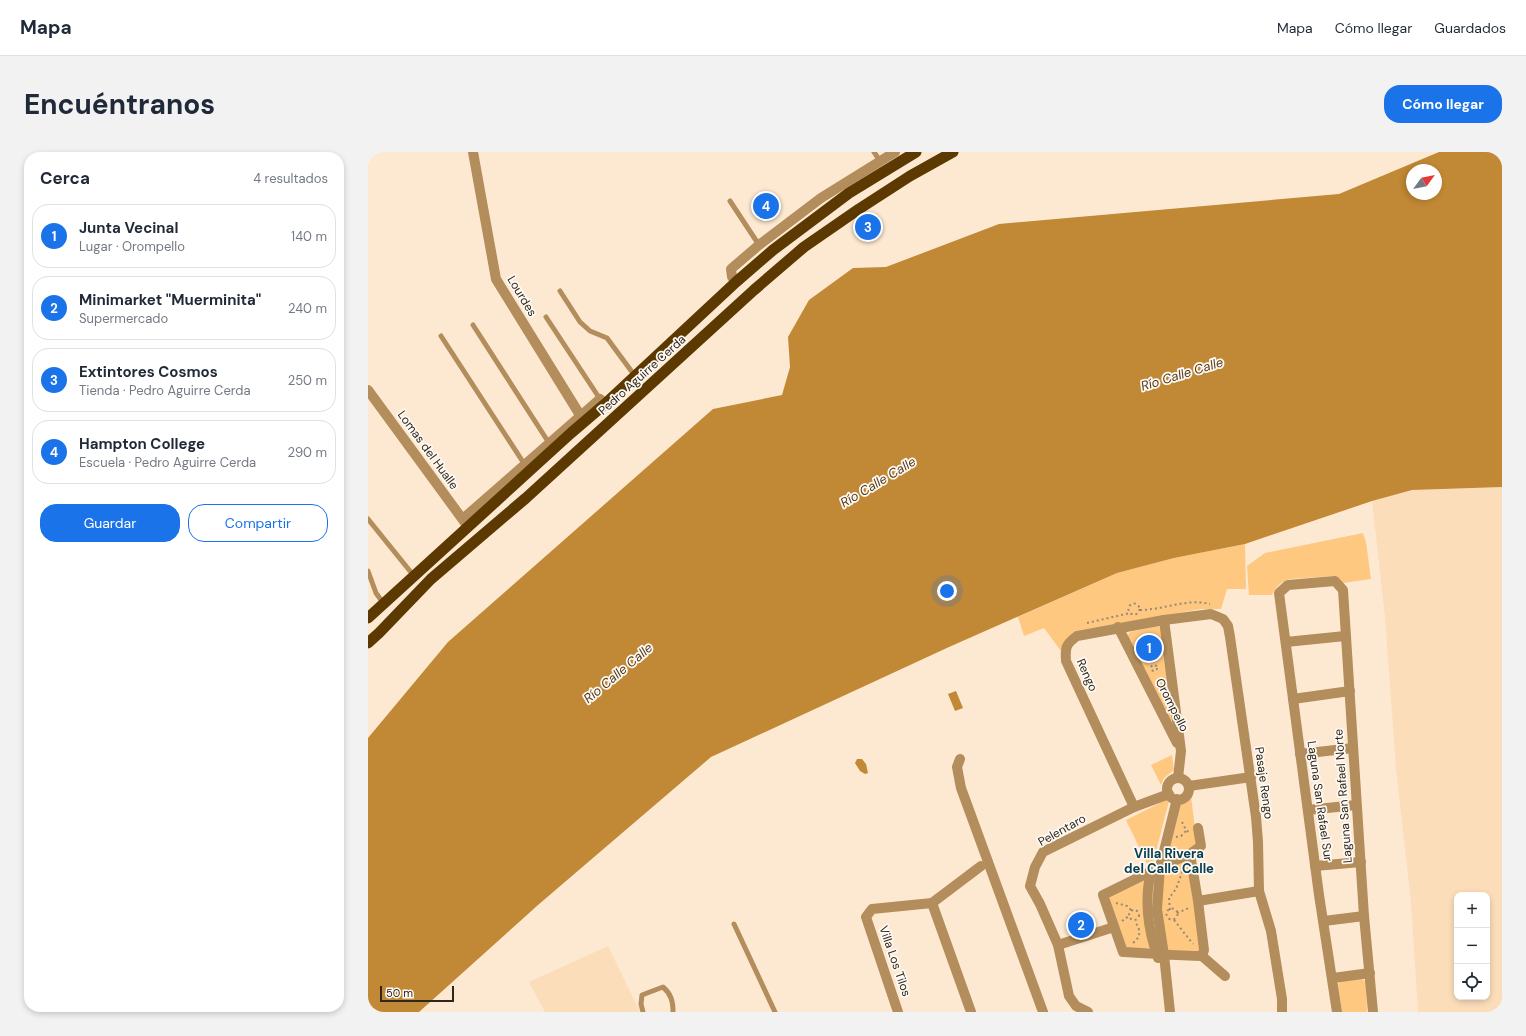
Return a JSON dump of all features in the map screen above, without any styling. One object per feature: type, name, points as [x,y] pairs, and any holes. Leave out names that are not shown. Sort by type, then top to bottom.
[{"type":"highway","name":"Pedro Aguirre Cerda","points":[[368,618],[457,538],[466,522],[531,471],[603,402],[635,376],[736,282],[773,250],[843,197],[916,152]]},
{"type":"highway","name":"Pedro Aguirre Cerda","points":[[368,643],[432,579],[526,498],[754,290],[804,247],[910,176],[953,152]]},
{"type":"highway","points":[[466,522],[479,537]]},
{"type":"street","name":"Lourdes","points":[[473,152],[496,278],[580,416]]},
{"type":"street","points":[[736,282],[732,277],[731,269],[759,245],[821,198],[895,152]]},
{"type":"street","name":"Lomas del Hualle","points":[[368,390],[466,522]]},
{"type":"street","points":[[466,522],[549,443],[580,416],[603,402]]},
{"type":"street","name":"Laguna San Rafael Norte","points":[[1279,593],[1288,586],[1335,581],[1343,590],[1360,862],[1373,1012]]},
{"type":"street","name":"Laguna San Rafael Sur","points":[[1279,593],[1315,866],[1337,1012]]},
{"type":"street","name":"Pasaje Rengo","points":[[1164,620],[1211,614],[1223,619],[1228,626],[1251,777],[1258,842],[1259,891],[1271,931],[1282,999],[1282,1012]]},
{"type":"street","name":"Rengo","points":[[1134,807],[1066,661],[1065,651],[1068,642],[1077,636],[1164,620]]},
{"type":"street","name":"Orompello","points":[[1164,620],[1181,751],[1178,778],[1169,782],[1167,788],[1173,797],[1181,799],[1187,796],[1189,786]]},
{"type":"street","name":"Orompello","points":[[1118,628],[1181,751]]},
{"type":"street","points":[[1286,642],[1346,636]]},
{"type":"street","points":[[1293,699],[1350,691]]},
{"type":"street","points":[[1300,754],[1353,748]]},
{"type":"street","points":[[960,759],[957,767],[961,788],[1043,1012]]},
{"type":"street","points":[[1178,778],[1185,780],[1189,786],[1251,777]]},
{"type":"street","name":"Orompello","points":[[1170,1012],[1168,988],[1160,955],[1158,909],[1160,867],[1173,797]]},
{"type":"street","name":"Pelentaro","points":[[1088,1012],[1085,1012],[1076,1006],[1069,996],[1058,945],[1040,904],[1030,886],[1035,867],[1043,852],[1134,807],[1173,797]]},
{"type":"street","points":[[1308,810],[1356,805]]},
{"type":"street","points":[[1198,828],[1201,846],[1190,854],[1151,871],[1103,896],[1123,952],[1202,956],[1225,976]]},
{"type":"street","points":[[1190,854],[1204,950],[1202,956]]},
{"type":"street","points":[[1315,866],[1360,862]]},
{"type":"street","points":[[970,1012],[932,903],[981,866]]},
{"type":"street","name":"Orompello","points":[[1151,871],[1148,883],[1147,907],[1152,941],[1160,955]]},
{"type":"street","points":[[1198,903],[1259,891]]},
{"type":"street","name":"Villa Los Tilos","points":[[898,1012],[866,916],[872,909],[932,903]]},
{"type":"street","points":[[1324,921],[1364,916]]},
{"type":"street","points":[[1058,945],[1114,927]]},
{"type":"street","points":[[1333,978],[1370,973]]},
{"type":"lane","points":[[874,152],[880,161]]},
{"type":"lane","points":[[730,200],[759,245]]},
{"type":"lane","points":[[560,291],[580,322],[590,331],[607,338],[635,376]]},
{"type":"lane","points":[[546,317],[603,402]]},
{"type":"lane","points":[[473,324],[549,443]]},
{"type":"lane","points":[[441,336],[525,465]]},
{"type":"lane","points":[[368,519],[414,576]]},
{"type":"lane","points":[[368,571],[376,593],[384,604]]},
{"type":"lane","points":[[734,924],[775,1012]]},
{"type":"lane","points":[[643,1012],[641,1004],[642,995],[663,987],[669,992],[672,998],[673,1012]]},
{"type":"path","points":[[1132,604],[1137,604],[1140,609],[1139,612],[1134,615],[1130,613],[1129,606],[1132,604]]},
{"type":"path","points":[[1173,836],[1178,838],[1186,831]]},
{"type":"path","points":[[1190,854],[1184,863],[1176,889],[1169,898],[1170,910],[1167,912],[1167,916],[1171,920],[1174,920],[1188,936],[1202,956]]},
{"type":"path","points":[[1104,900],[1127,906],[1132,911],[1137,911],[1139,917],[1137,919],[1133,920],[1130,918],[1130,913],[1132,911]]},
{"type":"path","points":[[1177,913],[1198,903]]},
{"type":"path","points":[[1170,910],[1173,909],[1177,913]]},
{"type":"path","points":[[1174,920],[1178,916],[1177,913]]},
{"type":"path","points":[[1123,952],[1139,937],[1140,929],[1135,922]]},
{"type":"shaded area","points":[[1502,487],[1502,1012],[1418,1012],[1411,902],[1396,769],[1385,617],[1372,501],[1412,490]]},
{"type":"shaded area","points":[[1363,533],[1366,542],[1371,579],[1343,583],[1340,579],[1334,576],[1289,579],[1279,585],[1272,595],[1249,595],[1247,566],[1265,553]]},
{"type":"shaded area","points":[[1245,544],[1246,589],[1227,589],[1221,609],[1201,609],[1075,631],[1067,638],[1061,651],[1044,628],[1024,636],[1018,617],[1117,573],[1174,558]]},
{"type":"shaded area","points":[[1158,626],[1162,628],[1174,719],[1171,721],[1126,638],[1130,632]]},
{"type":"shaded area","points":[[1172,755],[1174,770],[1164,778],[1161,785],[1151,765]]},
{"type":"shaded area","points":[[1191,797],[1197,843],[1196,847],[1172,857],[1167,855],[1181,803]]},
{"type":"shaded area","points":[[1168,799],[1169,801],[1153,863],[1149,868],[1126,820]]},
{"type":"shaded area","points":[[1187,859],[1200,947],[1198,953],[1167,952],[1161,919],[1163,870]]},
{"type":"shaded area","points":[[1147,878],[1153,948],[1127,948],[1108,897]]},
{"type":"shaded area","points":[[608,946],[640,1012],[545,1012],[529,982]]},
{"type":"shaded area","points":[[1361,978],[1366,982],[1367,1012],[1342,1012],[1338,984],[1341,981]]},
{"type":"water","name":"Río Calle Calle","points":[[1439,152],[1502,152],[1502,487],[1412,490],[1372,501],[1245,544],[1174,558],[1117,573],[949,647],[711,757],[538,905],[419,1012],[368,1012],[368,738],[448,642],[713,409],[782,395],[790,367],[788,337],[809,300],[853,268],[886,267],[999,224],[1339,194],[1406,166],[1406,200],[1442,200],[1442,164],[1410,164]]},
{"type":"water","points":[[956,691],[963,708],[955,711],[948,694]]},
{"type":"water","points":[[857,759],[862,759],[866,764],[868,773],[865,774],[860,771],[855,763]]},
{"type":"place","name":"Hampton College","points":[[766,206]]},
{"type":"place","name":"Extintores Cosmos","points":[[868,227]]},
{"type":"place","name":"Junta Vecinal","points":[[1149,648]]},
{"type":"place","name":"Minimarket \"Muerminita\"","points":[[1081,925]]},
{"type":"district","name":"Villa Rivera del Calle Calle","points":[[1169,860]]}]
